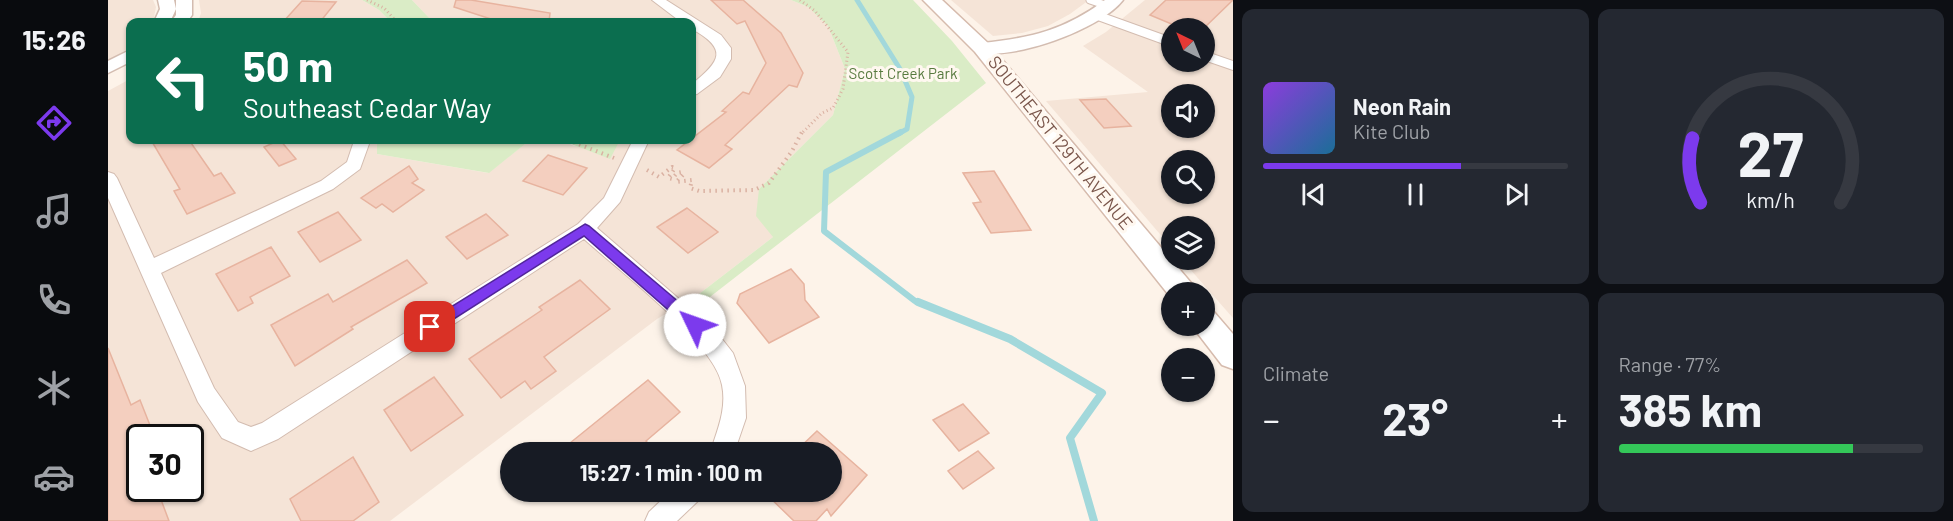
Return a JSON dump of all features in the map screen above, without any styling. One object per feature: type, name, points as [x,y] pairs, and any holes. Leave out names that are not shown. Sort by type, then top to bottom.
[{"type":"main road","name":"SOUTHEAST 129TH AVENUE","points":[[932,0],[982,48],[1174,282]]},
{"type":"main road","points":[[1215,334],[1233,356]]},
{"type":"street","points":[[164,18],[168,9],[166,0]]},
{"type":"street","points":[[181,18],[184,0]]},
{"type":"street","points":[[658,0],[684,18]]},
{"type":"street","points":[[982,48],[1050,38],[1070,31],[1103,5],[1161,37]]},
{"type":"street","points":[[696,24],[717,38],[723,48],[724,58],[720,68],[711,79],[696,88]]},
{"type":"street","points":[[108,68],[126,57]]},
{"type":"street","points":[[1215,59],[1233,66]]},
{"type":"street","points":[[108,79],[126,68]]},
{"type":"street","points":[[150,269],[327,185],[354,165],[361,144]]},
{"type":"street","points":[[108,178],[206,395],[230,429],[251,439],[270,431],[585,229],[611,202],[639,144]]},
{"type":"street","points":[[585,229],[707,336],[724,360],[734,386],[735,418],[726,442]]},
{"type":"street","points":[[658,521],[678,502]]},
{"type":"path","points":[[368,0],[384,8],[393,18]]},
{"type":"path","points":[[640,166],[659,177],[672,167],[675,168],[668,178],[672,179],[677,173],[682,172],[683,175],[676,182],[693,180],[690,188],[699,191],[754,190],[769,183],[792,151],[801,133],[822,113],[833,108],[843,88],[848,52],[814,11],[800,0]]},
{"type":"path","points":[[578,144],[615,158]]},
{"type":"shaded area","points":[[108,0],[153,0],[156,7],[154,18],[126,18],[126,50],[108,62]]},
{"type":"shaded area","points":[[199,0],[362,0],[379,10],[387,18],[199,18]]},
{"type":"shaded area","points":[[412,0],[791,0],[808,7],[828,26],[845,69],[833,115],[759,189],[773,237],[699,294],[657,319],[390,521],[108,521],[108,91],[126,81],[126,144],[377,144],[377,154],[488,173],[525,144],[570,144],[574,146],[696,144],[696,18],[429,18]]},
{"type":"shaded area","points":[[951,0],[1089,0],[1048,26],[1022,33],[993,36]]},
{"type":"shaded area","points":[[1145,0],[1233,0],[1233,318],[1215,298],[1215,282],[1201,282],[1191,270],[1215,270],[1215,216],[1161,216],[1161,235],[1046,101],[1148,92],[1083,46],[1106,32]]},
{"type":"green space","points":[[362,0],[412,0],[429,18],[387,18],[379,10]]},
{"type":"green space","name":"Scott Creek Park","points":[[791,0],[913,0],[952,41],[986,83],[706,300],[699,294],[773,237],[756,216],[759,189],[833,115],[845,69],[828,26],[808,7]]},
{"type":"green space","points":[[377,144],[525,144],[489,173],[377,154]]},
{"type":"green space","points":[[571,144],[618,144],[610,159]]},
{"type":"building","points":[[456,0],[471,0],[550,13],[549,18],[488,18],[454,7]]},
{"type":"building","points":[[711,0],[743,0],[781,33],[803,73],[797,87],[789,85],[725,145],[732,149],[709,168],[677,150],[685,144],[696,144],[696,135],[726,112],[722,111],[743,92],[749,94],[766,63],[745,21],[737,24]]},
{"type":"building","points":[[1166,0],[1233,0],[1214,18],[1161,20],[1150,15]]},
{"type":"building","points":[[302,1],[336,2],[323,18],[287,18]]},
{"type":"building","points":[[1106,99],[1131,126],[1104,128],[1080,100]]},
{"type":"building","points":[[153,144],[192,144],[214,176],[221,173],[235,193],[187,214],[174,191],[180,189]]},
{"type":"building","points":[[271,144],[283,144],[296,159],[279,166],[264,147]]},
{"type":"building","points":[[548,155],[587,168],[563,195],[523,181]]},
{"type":"building","points":[[409,166],[418,179],[412,183],[424,190],[393,212],[382,204],[376,208],[361,198]]},
{"type":"building","points":[[994,171],[1031,230],[991,233],[973,203],[981,202],[963,173]]},
{"type":"building","points":[[687,208],[718,232],[688,253],[657,227]]},
{"type":"building","points":[[338,212],[361,240],[320,262],[298,232]]},
{"type":"building","points":[[486,214],[508,235],[467,259],[446,237]]},
{"type":"building","points":[[271,247],[290,276],[250,297],[253,303],[238,311],[216,274]]},
{"type":"building","points":[[407,260],[427,283],[351,327],[353,329],[295,366],[271,325],[328,294],[333,302]]},
{"type":"building","points":[[791,269],[804,284],[805,300],[819,317],[769,343],[737,303],[740,294]]},
{"type":"building","points":[[580,280],[610,309],[544,357],[556,371],[531,389],[525,381],[501,398],[469,359],[542,310],[539,307]]},
{"type":"building","points":[[108,348],[131,405],[140,400],[149,424],[126,424],[126,502],[162,502],[169,521],[108,521]]},
{"type":"building","points":[[434,377],[463,415],[411,451],[384,410]]},
{"type":"building","points":[[648,380],[680,412],[647,442],[571,442]]},
{"type":"building","points":[[963,404],[989,433],[959,451],[933,420]]},
{"type":"building","points":[[817,431],[830,442],[806,442]]},
{"type":"building","points":[[978,451],[994,468],[963,489],[948,471]]},
{"type":"building","points":[[842,453],[867,475],[831,516],[827,509],[816,521],[794,521],[774,502],[842,502]]},
{"type":"building","points":[[353,457],[379,502],[353,521],[301,521],[290,499]]},
{"type":"waterway","points":[[857,0],[900,69],[912,97],[907,129],[898,134]]},
{"type":"waterway","points":[[901,132],[826,172],[824,231],[922,304]]},
{"type":"waterway","points":[[918,302],[1010,339],[1102,393],[1070,438],[1094,521]]},
{"type":"route","points":[[430,327],[585,229],[695,325]]}]
